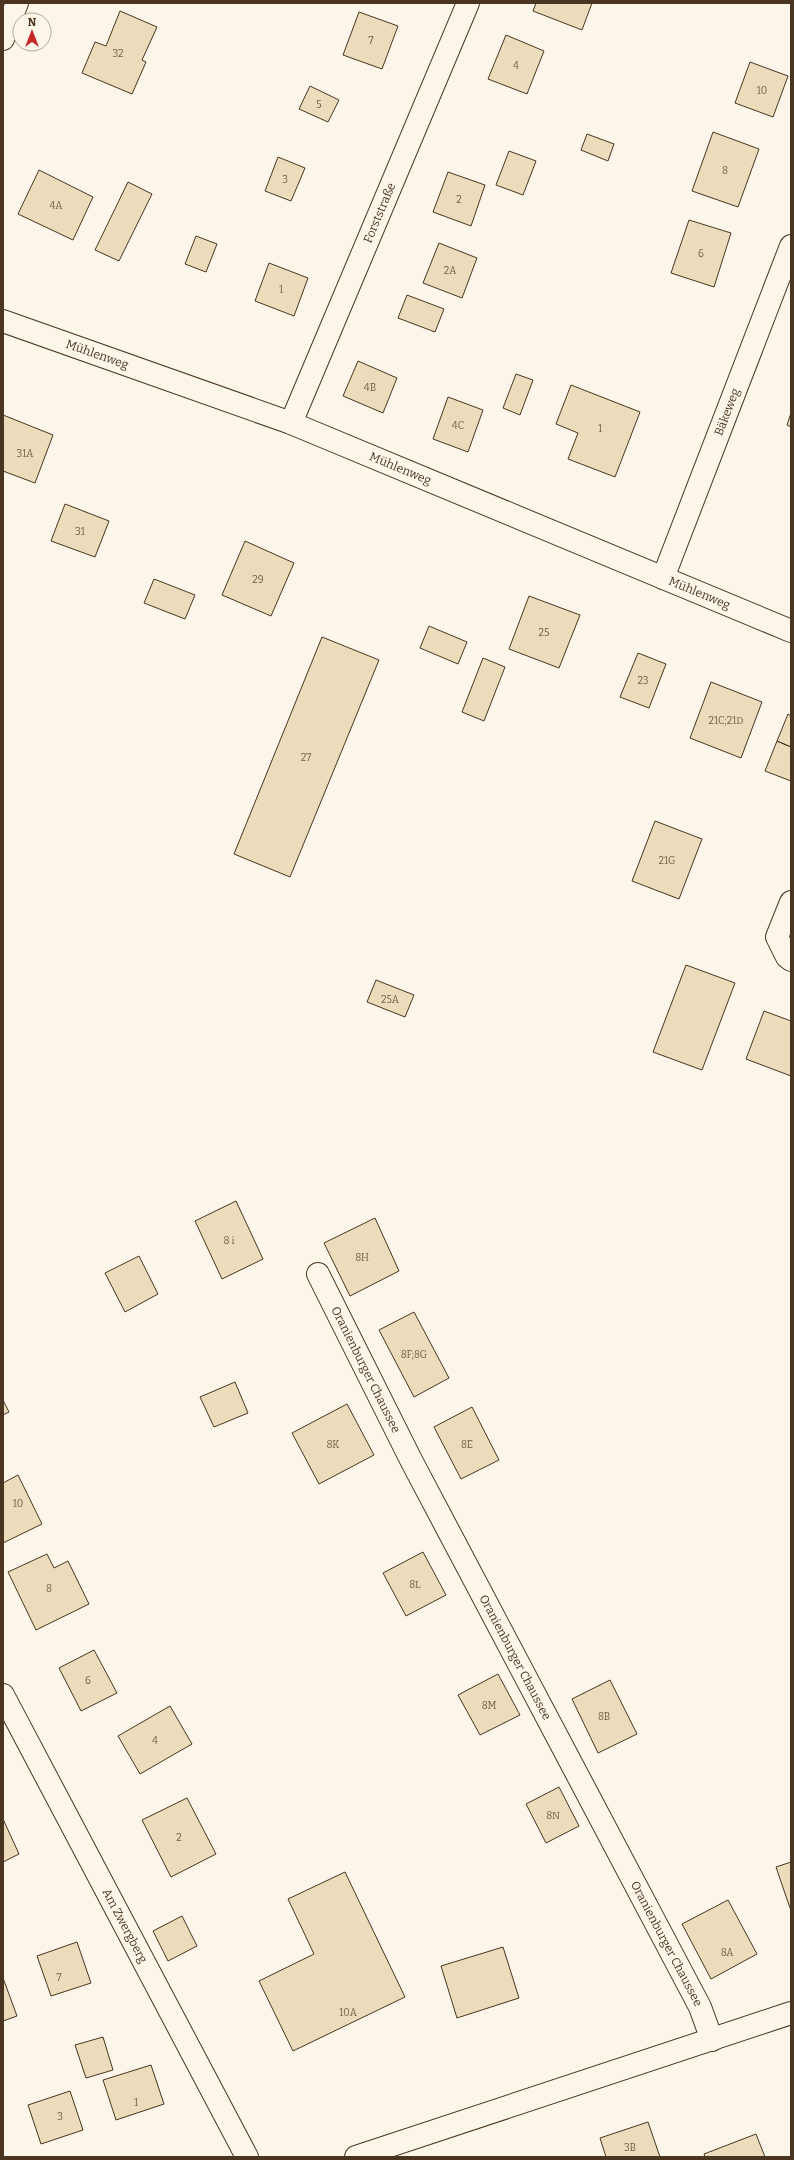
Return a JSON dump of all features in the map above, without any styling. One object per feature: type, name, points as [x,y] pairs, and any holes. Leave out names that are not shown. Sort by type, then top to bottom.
[{"type":"street","points":[[3,39],[18,3]]},
{"type":"street","name":"Forststraße","points":[[291,423],[468,3]]},
{"type":"street","name":"Bäkeweg","points":[[663,578],[791,246]]},
{"type":"street","name":"Mühlenweg","points":[[3,321],[291,423],[791,631]]},
{"type":"street","points":[[791,902],[777,937],[787,957],[791,960]]},
{"type":"street","name":"Oranienburger Chaussee","points":[[318,1274],[411,1460],[700,2007],[712,2040]]},
{"type":"street","name":"Am Zwergberg","points":[[3,1695],[247,2157]]},
{"type":"street","points":[[356,2157],[791,2013]]},
{"type":"building","points":[[536,3],[592,3],[582,30],[533,11]]},
{"type":"building","points":[[120,11],[157,27],[142,60],[146,62],[132,94],[82,73],[95,42],[106,46]]},
{"type":"building","points":[[359,12],[398,26],[382,69],[343,55]]},
{"type":"building","points":[[506,35],[544,51],[527,94],[488,79]]},
{"type":"building","points":[[750,62],[788,76],[773,117],[735,103]]},
{"type":"building","points":[[310,86],[339,100],[328,122],[299,109]]},
{"type":"building","points":[[713,132],[759,149],[738,207],[692,191]]},
{"type":"building","points":[[587,134],[614,144],[608,161],[581,150]]},
{"type":"building","points":[[509,151],[536,161],[523,195],[496,185]]},
{"type":"building","points":[[278,157],[305,168],[291,201],[265,191]]},
{"type":"building","points":[[39,170],[93,197],[73,240],[18,214]]},
{"type":"building","points":[[448,172],[485,185],[471,226],[433,212]]},
{"type":"building","points":[[128,182],[152,194],[119,261],[95,250]]},
{"type":"building","points":[[689,220],[731,233],[714,287],[671,273]]},
{"type":"building","points":[[196,236],[217,244],[206,272],[185,264]]},
{"type":"building","points":[[439,243],[477,258],[462,298],[423,283]]},
{"type":"building","points":[[269,263],[308,278],[294,316],[255,301]]},
{"type":"building","points":[[407,295],[444,309],[435,332],[398,318]]},
{"type":"building","points":[[358,361],[397,378],[383,413],[343,396]]},
{"type":"building","points":[[516,374],[533,380],[520,415],[503,408]]},
{"type":"building","points":[[571,385],[640,412],[615,477],[568,459],[578,433],[556,424]]},
{"type":"building","points":[[448,397],[483,410],[468,452],[433,439]]},
{"type":"building","points":[[791,413],[791,427],[787,425]]},
{"type":"building","points":[[3,415],[53,435],[35,483],[3,471]]},
{"type":"building","points":[[65,504],[109,521],[95,557],[51,541]]},
{"type":"building","points":[[245,541],[294,563],[271,616],[222,595]]},
{"type":"building","points":[[154,579],[195,595],[185,619],[144,603]]},
{"type":"building","points":[[529,596],[580,615],[559,668],[509,649]]},
{"type":"building","points":[[429,626],[467,642],[458,664],[420,648]]},
{"type":"building","points":[[322,637],[379,660],[290,877],[234,854]]},
{"type":"building","points":[[638,653],[666,664],[649,708],[620,697]]},
{"type":"building","points":[[483,658],[505,667],[484,721],[462,712]]},
{"type":"building","points":[[711,682],[762,702],[741,758],[690,738]]},
{"type":"building","points":[[788,714],[791,716],[791,747],[777,741]]},
{"type":"building","points":[[777,741],[791,747],[791,781],[765,771]]},
{"type":"building","points":[[655,821],[702,839],[679,899],[632,881]]},
{"type":"building","points":[[686,965],[735,983],[702,1070],[653,1052]]},
{"type":"building","points":[[376,980],[414,995],[405,1017],[367,1002]]},
{"type":"building","points":[[764,1011],[791,1021],[791,1076],[746,1059]]},
{"type":"building","points":[[236,1201],[263,1259],[222,1279],[195,1221]]},
{"type":"building","points":[[375,1218],[399,1271],[350,1296],[324,1243]]},
{"type":"building","points":[[139,1256],[158,1294],[125,1312],[105,1273]]},
{"type":"building","points":[[414,1312],[449,1378],[414,1397],[379,1330]]},
{"type":"building","points":[[235,1382],[248,1413],[214,1427],[200,1397]]},
{"type":"building","points":[[3,1400],[9,1412],[3,1415]]},
{"type":"building","points":[[347,1404],[374,1455],[319,1484],[292,1433]]},
{"type":"building","points":[[472,1407],[499,1460],[461,1479],[434,1427]]},
{"type":"building","points":[[18,1475],[42,1524],[3,1543],[3,1483]]},
{"type":"building","points":[[423,1552],[446,1595],[406,1616],[383,1573]]},
{"type":"building","points":[[47,1554],[54,1568],[68,1561],[89,1604],[36,1630],[8,1572]]},
{"type":"building","points":[[94,1650],[117,1693],[81,1711],[59,1668]]},
{"type":"building","points":[[498,1674],[520,1715],[480,1735],[458,1695]]},
{"type":"building","points":[[610,1680],[637,1734],[598,1753],[572,1699]]},
{"type":"building","points":[[170,1706],[192,1744],[140,1774],[118,1736]]},
{"type":"building","points":[[559,1787],[579,1826],[546,1843],[526,1804]]},
{"type":"building","points":[[187,1798],[216,1854],[171,1877],[142,1820]]},
{"type":"building","points":[[3,1819],[19,1854],[3,1862]]},
{"type":"building","points":[[791,1862],[791,1908],[790,1908],[776,1867]]},
{"type":"building","points":[[345,1872],[405,1997],[293,2051],[259,1981],[314,1954],[288,1899]]},
{"type":"building","points":[[728,1900],[757,1954],[711,1979],[682,1924]]},
{"type":"building","points":[[182,1916],[197,1946],[168,1961],[153,1931]]},
{"type":"building","points":[[77,1942],[91,1983],[51,1996],[37,1956]]},
{"type":"building","points":[[503,1947],[519,1998],[457,2018],[441,1966]]},
{"type":"building","points":[[3,1978],[17,2016],[3,2021]]},
{"type":"building","points":[[103,2037],[113,2070],[86,2078],[75,2045]]},
{"type":"building","points":[[151,2065],[164,2104],[116,2120],[103,2080]]},
{"type":"building","points":[[70,2091],[83,2130],[41,2144],[28,2105]]},
{"type":"building","points":[[648,2122],[660,2157],[606,2157],[600,2138]]},
{"type":"building","points":[[756,2134],[765,2157],[705,2157],[704,2154]]}]
